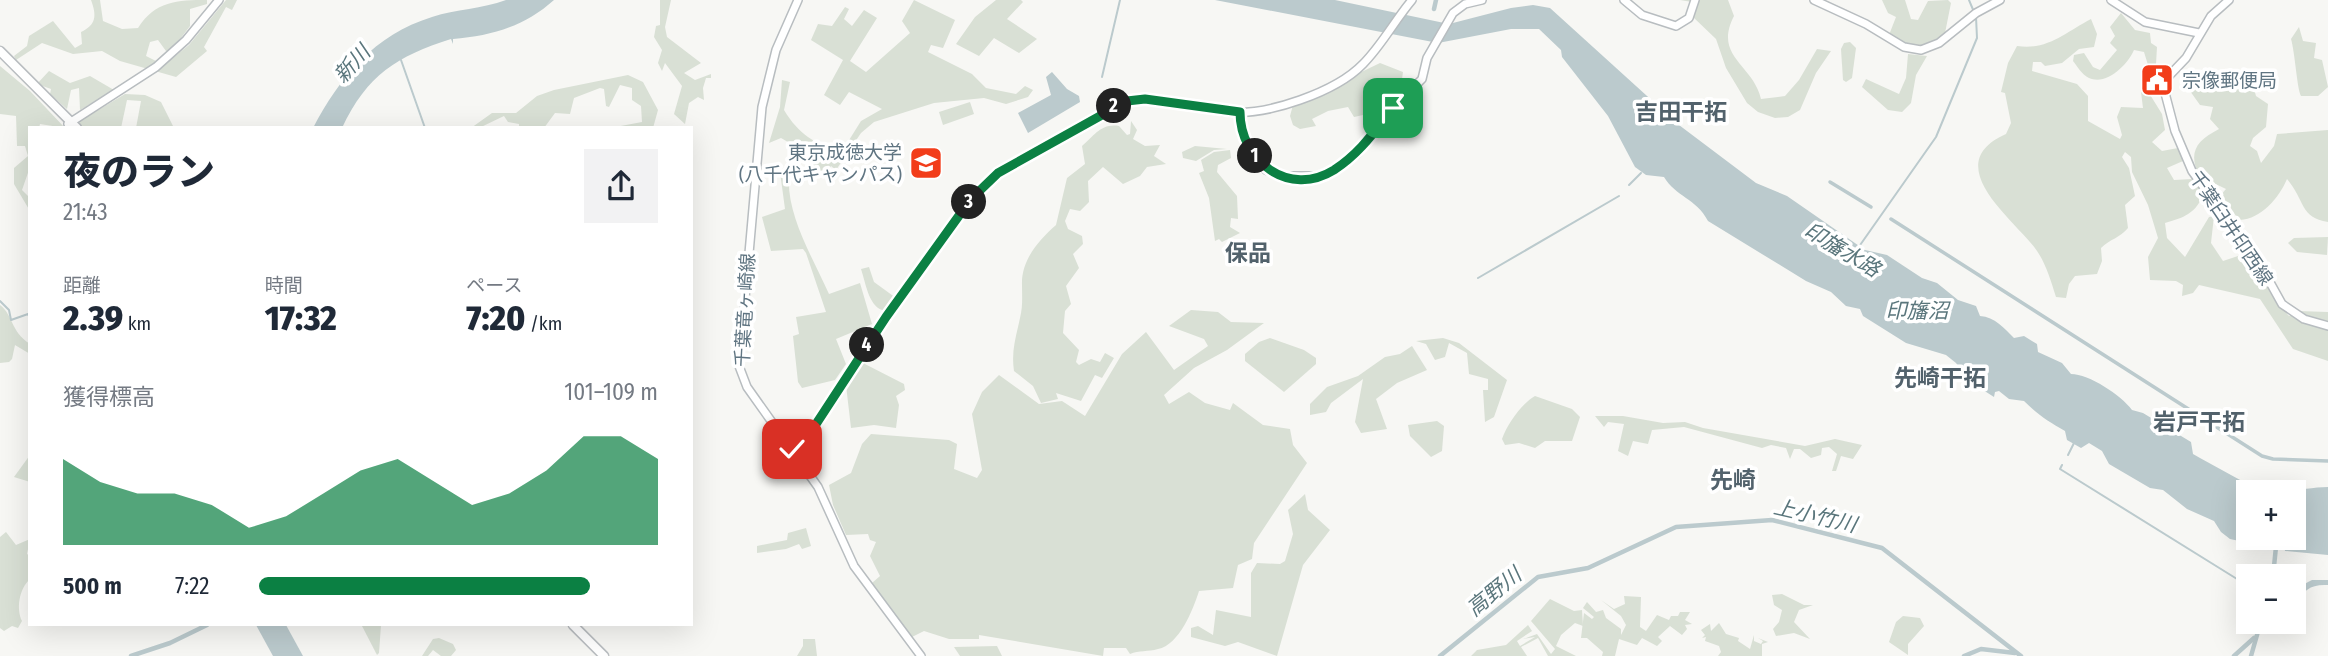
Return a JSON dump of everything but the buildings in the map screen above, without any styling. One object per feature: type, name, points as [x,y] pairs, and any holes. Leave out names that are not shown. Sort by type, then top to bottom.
[{"type":"highway","points":[[0,53],[72,125]]},
{"type":"highway","points":[[571,626],[601,656]]},
{"type":"main road","points":[[72,125],[156,67],[186,40],[219,0]]},
{"type":"main road","name":"千葉竜ヶ崎線","points":[[797,0],[776,51],[762,107],[739,360],[747,387],[821,494],[855,566],[921,656]]},
{"type":"main road","points":[[795,454],[886,317],[971,199],[998,173],[1127,101],[1145,99],[1240,112],[1270,108],[1334,85],[1358,70],[1412,0]]},
{"type":"main road","points":[[1240,112],[1242,133],[1266,170],[1293,177],[1325,174],[1362,150],[1393,108],[1418,85],[1449,19],[1462,5],[1482,0]]},
{"type":"main road","points":[[1624,0],[1642,15],[1676,26],[1689,18],[1696,0]]},
{"type":"main road","points":[[1814,0],[1866,24],[1904,47],[1921,50],[1939,43],[1976,13],[2000,0]]},
{"type":"main road","points":[[2110,0],[2145,22],[2199,33]]},
{"type":"main road","name":"千葉臼井印西線","points":[[2229,0],[2211,16],[2186,58],[2165,81],[2170,113],[2183,151],[2198,179],[2262,268],[2282,304],[2304,319],[2328,327]]},
{"type":"shaded area","points":[[91,0],[100,0],[103,21],[122,29],[138,28],[159,7],[176,2],[207,0],[207,4],[190,9],[190,26],[171,51],[166,51],[158,40],[150,42],[146,56],[164,65],[189,45],[226,0],[237,0],[232,10],[226,7],[204,47],[207,51],[176,77],[120,61],[102,51],[73,54],[42,43],[16,60],[14,56],[27,46],[29,36],[53,21],[75,48],[82,44],[81,32],[90,26],[94,19]]},
{"type":"shaded area","points":[[660,0],[671,0],[665,27],[667,37],[701,63],[684,73],[695,80],[711,74],[711,78],[706,78],[703,88],[704,100],[698,97],[689,103],[685,124],[674,114],[682,86],[665,63],[662,71],[658,63],[662,50],[654,37],[656,26],[660,25]]},
{"type":"shaded area","points":[[914,0],[955,20],[943,48],[931,45],[928,52],[972,74],[986,88],[1016,94],[1025,86],[1033,90],[1028,97],[1006,104],[984,98],[934,103],[874,122],[861,133],[836,170],[831,166],[828,177],[789,175],[789,190],[796,221],[829,294],[860,283],[872,324],[836,339],[846,364],[835,380],[802,388],[798,382],[793,336],[799,334],[796,317],[826,312],[806,253],[803,249],[771,251],[762,217],[785,209],[780,172],[809,173],[812,156],[781,138],[769,143],[780,107],[782,80],[790,82],[784,110],[790,119],[808,137],[841,153],[861,121],[882,109],[849,92],[840,105],[824,95],[843,60],[811,40],[818,24],[832,26],[845,7],[849,9],[844,19],[852,26],[864,10],[877,18],[850,61],[866,72],[910,33],[902,21]]},
{"type":"shaded area","points":[[996,0],[1021,0],[1023,2],[1007,19],[1037,39],[1019,53],[994,38],[979,56],[956,44],[975,17]]},
{"type":"shaded area","points":[[1680,0],[1728,0],[1734,16],[1728,41],[1731,51],[1757,87],[1761,99],[1785,96],[1799,80],[1817,49],[1831,51],[1816,73],[1800,110],[1788,117],[1775,118],[1758,112],[1747,103],[1726,68],[1716,39],[1693,17],[1692,2]]},
{"type":"shaded area","points":[[1882,0],[1905,0],[1911,19],[1918,20],[1928,1],[1948,0],[1951,3],[1944,38],[1930,48],[1900,43],[1889,35],[1896,17],[1888,13]]},
{"type":"shaded area","points":[[2121,13],[2135,30],[2150,33],[2151,43],[2157,47],[2156,64],[2148,65],[2144,52],[2134,50],[2122,67],[2110,76],[2096,80],[2089,78],[2073,61],[2074,55],[2084,53],[2093,67],[2100,70],[2117,50],[2110,43],[2115,36],[2110,27]]},
{"type":"shaded area","points":[[2091,19],[2097,34],[2094,47],[2079,49],[2062,63],[2045,66],[2041,62],[2033,62],[2032,71],[2077,84],[2088,96],[2088,121],[2120,139],[2122,135],[2117,117],[2121,107],[2143,108],[2141,92],[2144,85],[2162,114],[2165,130],[2152,142],[2162,151],[2178,148],[2183,161],[2167,168],[2174,180],[2192,179],[2203,194],[2197,206],[2188,214],[2165,223],[2167,238],[2185,257],[2209,217],[2214,216],[2211,243],[2223,261],[2244,254],[2263,275],[2289,316],[2298,311],[2328,312],[2328,361],[2293,349],[2260,299],[2199,285],[2193,293],[2182,296],[2183,285],[2176,281],[2150,280],[2148,257],[2158,238],[2148,205],[2132,172],[2131,157],[2125,152],[2122,157],[2129,168],[2135,196],[2125,205],[2128,228],[2101,248],[2102,261],[2097,274],[2075,276],[2069,284],[2066,298],[2056,297],[2046,267],[2037,251],[1988,193],[1980,177],[1979,161],[1986,147],[2006,134],[2011,123],[2005,93],[2001,92],[2008,63],[2017,46],[2047,43]]},
{"type":"shaded area","points":[[2299,27],[2303,41],[2316,43],[2314,58],[2322,60],[2328,87],[2318,96],[2301,96],[2291,39]]},
{"type":"shaded area","points":[[1850,42],[1856,48],[1852,78],[1846,82],[1843,80],[1841,49],[1844,43]]},
{"type":"shaded area","points":[[1908,54],[1927,56],[1916,75],[1911,103],[1902,112],[1888,110],[1862,87],[1866,79],[1899,94],[1906,78]]},
{"type":"shaded area","points":[[1380,63],[1403,72],[1402,79],[1393,86],[1375,90],[1371,99],[1372,113],[1354,117],[1348,107],[1328,111],[1312,119],[1316,126],[1300,129],[1293,125],[1290,116],[1293,105]]},
{"type":"shaded area","points":[[0,66],[30,91],[63,126],[28,126],[28,156],[25,146],[17,146],[16,116],[0,114]]},
{"type":"shaded area","points":[[49,71],[70,83],[90,76],[114,90],[80,110],[79,88],[71,90],[67,109],[50,94],[51,89],[37,84]]},
{"type":"shaded area","points":[[2237,71],[2251,78],[2256,96],[2268,104],[2266,127],[2253,138],[2250,146],[2257,151],[2261,163],[2274,146],[2277,134],[2328,130],[2328,222],[2312,217],[2307,212],[2287,179],[2262,212],[2240,220],[2219,197],[2226,189],[2199,176],[2194,160],[2196,148],[2219,129],[2210,119],[2213,107],[2200,105],[2190,91],[2194,81],[2214,90]]},
{"type":"shaded area","points":[[628,75],[643,82],[658,110],[654,126],[621,126],[642,122],[641,106],[632,100],[632,88],[620,85],[609,107],[606,106],[604,89],[600,88],[574,98],[570,114],[555,113],[545,126],[519,126],[508,122],[504,116],[483,126],[474,126],[492,113],[516,113],[537,96]]},
{"type":"shaded area","points":[[125,94],[145,95],[161,102],[173,126],[136,126],[141,101],[127,100],[121,126],[79,126],[80,121]]},
{"type":"shaded area","points":[[970,102],[974,114],[943,125],[939,112]]},
{"type":"shaded area","points":[[1131,121],[1137,130],[1133,139],[1145,146],[1160,145],[1154,156],[1166,164],[1147,167],[1140,176],[1123,184],[1103,167],[1088,181],[1089,202],[1080,211],[1070,209],[1065,221],[1068,229],[1082,236],[1083,244],[1073,254],[1079,268],[1066,286],[1071,304],[1065,311],[1063,333],[1079,350],[1076,362],[1079,365],[1091,359],[1100,362],[1105,353],[1114,358],[1102,378],[1095,375],[1081,401],[1056,393],[1058,399],[1041,403],[1033,386],[1014,371],[1013,364],[1022,309],[1024,267],[1043,237],[1056,225],[1067,178],[1085,164],[1082,146],[1107,126],[1119,126],[1127,135],[1130,134]]},
{"type":"shaded area","points":[[1195,146],[1227,149],[1214,150],[1196,161],[1183,158],[1182,152]]},
{"type":"shaded area","points":[[1230,150],[1231,158],[1218,165],[1217,172],[1237,196],[1238,219],[1231,218],[1230,227],[1240,233],[1222,242],[1219,239],[1215,241],[1209,198],[1199,173],[1204,171],[1201,160],[1214,152]]},
{"type":"shaded area","points":[[28,156],[28,173],[22,190],[28,196],[28,208],[14,184],[14,168]]},
{"type":"shaded area","points":[[2328,237],[2327,255],[2297,252],[2288,243],[2294,238]]},
{"type":"shaded area","points":[[869,267],[874,282],[896,298],[886,311],[876,306],[869,295],[861,269]]},
{"type":"shaded area","points":[[0,305],[15,329],[28,342],[28,353],[15,345],[12,359],[0,363]]},
{"type":"shaded area","points":[[1191,310],[1218,312],[1231,322],[1264,323],[1227,350],[1194,368],[1164,395],[1169,404],[1189,392],[1205,403],[1230,410],[1233,403],[1263,425],[1290,429],[1293,445],[1307,463],[1254,543],[1252,559],[1238,565],[1233,588],[1199,591],[1189,617],[1172,641],[1158,649],[1130,654],[1126,648],[1104,648],[1103,656],[979,635],[979,639],[949,639],[924,631],[910,638],[872,583],[880,576],[870,556],[876,542],[870,540],[868,534],[846,535],[833,505],[829,485],[851,473],[862,444],[871,434],[949,440],[957,444],[954,469],[977,478],[982,470],[972,414],[982,392],[999,375],[1039,404],[1062,401],[1085,416],[1122,354],[1146,332],[1174,370],[1208,346],[1204,339],[1169,326]]},
{"type":"shaded area","points":[[1270,338],[1304,350],[1316,358],[1316,364],[1284,392],[1245,361],[1245,354],[1259,342]]},
{"type":"shaded area","points":[[1443,338],[1459,343],[1507,380],[1494,417],[1485,422],[1483,390],[1488,390],[1488,379],[1469,374],[1467,353],[1449,343],[1445,357],[1435,360],[1426,344],[1416,341]]},
{"type":"shaded area","points":[[1412,346],[1427,370],[1397,383],[1376,399],[1387,429],[1361,433],[1355,422],[1363,379],[1331,403],[1326,412],[1310,415],[1310,404],[1327,387],[1358,376],[1385,357],[1400,354]]},
{"type":"shaded area","points":[[861,362],[904,384],[905,390],[896,396],[899,405],[896,428],[874,425],[851,428],[846,385]]},
{"type":"shaded area","points":[[1535,396],[1572,409],[1580,417],[1572,441],[1545,441],[1535,448],[1519,443],[1505,445],[1502,439],[1511,421]]},
{"type":"shaded area","points":[[1595,416],[1623,416],[1663,423],[1685,422],[1703,428],[1805,446],[1835,439],[1862,445],[1853,459],[1841,456],[1836,471],[1832,471],[1837,454],[1829,447],[1822,448],[1821,455],[1811,458],[1800,449],[1794,449],[1790,459],[1786,448],[1771,445],[1762,448],[1684,427],[1652,430],[1648,444],[1633,441],[1628,456],[1618,451],[1624,424],[1608,422],[1604,427]]},
{"type":"shaded area","points":[[1437,421],[1444,426],[1442,451],[1431,457],[1410,436],[1408,425]]},
{"type":"shaded area","points":[[28,458],[28,481],[14,477]]},
{"type":"shaded area","points":[[1305,494],[1308,510],[1330,530],[1303,565],[1277,656],[1238,642],[1225,646],[1191,637],[1191,628],[1198,626],[1213,635],[1216,610],[1251,617],[1251,573],[1257,563],[1280,564],[1285,561],[1293,534],[1288,510]]},
{"type":"shaded area","points":[[806,528],[811,546],[802,549],[799,544],[786,549],[757,553],[757,546],[787,540],[788,533]]},
{"type":"shaded area","points":[[6,532],[16,545],[28,540],[28,582],[23,588],[19,611],[22,621],[18,628],[12,626],[4,631],[0,628],[0,537]]},
{"type":"shaded area","points":[[1782,594],[1804,605],[1813,605],[1799,610],[1794,622],[1810,639],[1794,633],[1776,636],[1773,629],[1779,622],[1782,610],[1774,605],[1772,595]]},
{"type":"shaded area","points":[[1624,596],[1641,597],[1640,627],[1646,631],[1657,615],[1669,620],[1680,612],[1690,612],[1685,620],[1692,624],[1685,625],[1687,629],[1682,635],[1670,626],[1658,637],[1662,641],[1657,646],[1642,638],[1637,645],[1619,639],[1615,656],[1602,656],[1603,652],[1587,638],[1581,638],[1584,613],[1592,619],[1594,617],[1583,608],[1587,602],[1596,612],[1603,610],[1606,618],[1621,629],[1621,635],[1626,625],[1621,616],[1601,600],[1614,609],[1625,604]]},
{"type":"shaded area","points":[[1550,599],[1574,611],[1582,610],[1583,626],[1575,623],[1561,635],[1556,646],[1576,656],[1548,656],[1538,638],[1521,647],[1527,656],[1471,656],[1477,650],[1506,645],[1528,625],[1532,631],[1517,641],[1520,646],[1535,637],[1523,639],[1537,634],[1551,654],[1555,649],[1531,621]]},
{"type":"shaded area","points":[[1903,616],[1920,618],[1924,626],[1908,644],[1908,655],[1889,642],[1896,622]]},
{"type":"shaded area","points":[[1719,623],[1726,634],[1739,638],[1738,641],[1750,649],[1754,635],[1754,641],[1761,644],[1763,641],[1758,638],[1768,642],[1762,644],[1762,656],[1718,656],[1721,652],[1719,646],[1705,641],[1706,637],[1702,638],[1705,635],[1701,630],[1710,624],[1711,631]]},
{"type":"shaded area","points":[[362,626],[381,626],[377,655]]},
{"type":"shaded area","points":[[439,638],[453,644],[456,650],[451,656],[441,656],[433,650],[428,656],[422,656],[433,639]]},
{"type":"shaded area","points":[[803,639],[815,639],[817,656],[797,656],[803,646]]},
{"type":"shaded area","points":[[997,646],[1002,656],[960,656],[954,647]]},
{"type":"water","points":[[506,0],[554,0],[520,23],[494,32],[453,39],[453,44],[451,39],[399,61],[373,81],[343,126],[314,126],[347,75],[361,60],[393,35],[432,17]]},
{"type":"water","name":"印旛沼","points":[[1215,0],[1335,0],[1449,24],[1511,8],[1533,5],[1550,8],[1679,125],[1756,183],[1787,196],[1865,250],[1887,255],[1922,278],[1937,283],[1958,300],[1976,306],[1980,316],[1995,321],[2014,338],[2024,336],[2037,344],[2038,352],[2062,363],[2071,374],[2104,386],[2132,410],[2143,413],[2191,442],[2193,454],[2240,480],[2236,480],[2236,540],[2221,532],[2214,521],[2187,509],[2163,490],[2150,488],[2109,464],[2102,451],[2089,443],[2081,448],[2067,440],[2065,431],[2043,418],[2024,401],[2009,399],[1999,391],[1995,392],[1994,397],[1969,381],[1956,363],[1946,355],[1906,343],[1863,316],[1860,309],[1846,306],[1831,292],[1806,281],[1708,221],[1698,207],[1674,189],[1664,177],[1646,175],[1635,167],[1608,116],[1562,57],[1561,50],[1539,29],[1511,29],[1438,43]]},
{"type":"water","points":[[1052,72],[1067,89],[1079,96],[1080,102],[1028,133],[1018,113],[1051,95],[1046,77]]},
{"type":"water","name":"印旛沼","points":[[2328,487],[2328,555],[2285,551],[2306,550],[2306,489]]},
{"type":"water","points":[[2312,580],[2328,580],[2328,585],[2306,591],[2306,583]]},
{"type":"water","points":[[257,626],[287,626],[303,656],[273,656]]},
{"type":"waterway","points":[[1102,77],[1120,0]]},
{"type":"waterway","points":[[1434,9],[1436,0]]},
{"type":"waterway","points":[[1969,0],[1974,12]]},
{"type":"waterway","name":"印旛水路","points":[[1858,248],[1936,137],[1977,38],[1976,17]]},
{"type":"waterway","points":[[401,60],[424,126]]},
{"type":"waterway","points":[[1629,185],[1641,173]]},
{"type":"waterway","points":[[1830,182],[1871,207]]},
{"type":"waterway","points":[[1478,278],[1619,196]]},
{"type":"waterway","points":[[1891,219],[2262,456],[2273,459],[2328,461]]},
{"type":"waterway","points":[[0,301],[9,310],[11,320],[28,314]]},
{"type":"waterway","points":[[2068,455],[2074,443]]},
{"type":"waterway","points":[[2062,465],[2060,469],[2236,578]]},
{"type":"waterway","name":"上小竹川","points":[[1440,656],[1538,577],[1588,568],[1676,527],[1772,520],[1882,548],[2021,656]]},
{"type":"waterway","points":[[2274,564],[2276,550]]},
{"type":"waterway","points":[[131,656],[170,643],[205,626]]},
{"type":"waterway","points":[[2251,656],[2257,634]]},
{"type":"waterway","points":[[2234,656],[2254,638]]},
{"type":"waterway","points":[[1964,656],[1981,649],[2015,653]]},
{"type":"place","name":"宗像郵便局","points":[[2157,80]]},
{"type":"place","name":"東京成徳大学 (八千代キャンパス)","points":[[926,163]]},
{"type":"district","name":"吉田干拓","points":[[1681,112]]},
{"type":"district","name":"保品","points":[[1248,253]]},
{"type":"district","name":"先崎干拓","points":[[1940,378]]},
{"type":"district","name":"岩戸干拓","points":[[2199,422]]},
{"type":"district","name":"先崎","points":[[1733,480]]},
{"type":"route","points":[[792,449],[795,454],[803,444],[886,317],[977,192],[1004,169],[1114,106],[1145,99],[1240,112],[1242,133],[1261,165],[1281,176],[1305,178],[1332,171],[1362,150],[1393,108]]},
{"type":"water label","name":"新川","points":[[352,64]]},
{"type":"water label","name":"高野川","points":[[1494,592]]}]
